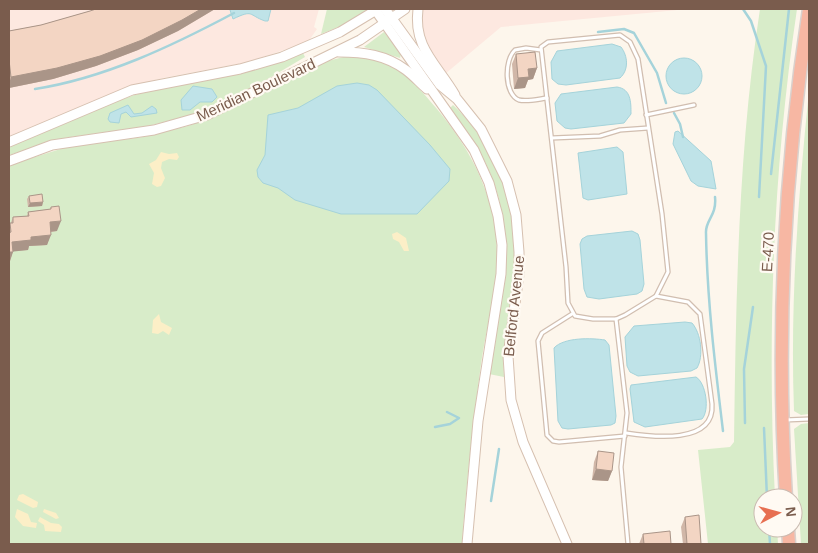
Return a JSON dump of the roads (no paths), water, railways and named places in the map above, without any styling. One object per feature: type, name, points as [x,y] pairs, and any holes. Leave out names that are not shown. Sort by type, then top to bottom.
[{"type":"highway","name":"E-470","points":[[786,488],[782,325],[786,215],[796,110],[809,9]]},
{"type":"main road","name":"Meridian Boulevard","points":[[9,142],[132,90],[240,69],[282,57],[340,32],[380,9]]},
{"type":"main road","name":"Belford Avenue","points":[[380,9],[431,92],[464,135],[484,171],[496,206],[502,239],[501,274],[479,415],[467,544]]},
{"type":"main road","name":"Meridian Boulevard","points":[[9,160],[57,144],[144,132],[186,122],[225,107],[337,52],[388,22],[405,9]]},
{"type":"main road","points":[[418,9],[417,29],[420,44],[457,99]]},
{"type":"main road","name":"Belford Avenue","points":[[388,22],[440,85],[457,99],[492,148],[504,175],[515,209],[520,264],[508,349],[511,400],[524,447],[567,544]]},
{"type":"main road","points":[[337,52],[362,52],[386,58],[406,70],[431,92]]},
{"type":"lane","points":[[624,36],[630,42],[636,54],[668,262],[667,276],[656,296],[640,308],[616,319],[585,319],[572,314],[568,303],[552,138],[541,50],[542,45],[546,42],[624,36]]},
{"type":"lane","points":[[541,50],[526,48],[515,50],[508,60],[507,72],[511,92],[515,97],[524,100],[547,98]]},
{"type":"lane","points":[[646,115],[694,105]]},
{"type":"lane","points":[[552,138],[600,136],[620,130],[648,128]]},
{"type":"lane","points":[[572,314],[542,333],[538,341],[547,435],[559,442],[626,434],[651,436],[694,433],[705,426],[711,417],[712,404],[700,314],[688,302],[656,296]]},
{"type":"lane","points":[[616,319],[627,412],[626,434],[620,467],[628,544]]},
{"type":"lane","points":[[783,420],[809,419]]},
{"type":"water","points":[[271,9],[268,21],[265,21],[250,14],[244,14],[233,19],[230,10]]},
{"type":"water","points":[[612,44],[621,47],[626,59],[625,71],[620,78],[566,85],[558,84],[552,79],[551,62],[557,51]]},
{"type":"water","points":[[684,58],[691,59],[697,63],[701,69],[701,83],[697,89],[691,93],[684,94],[677,93],[671,89],[667,83],[666,76],[667,69],[671,63],[677,59]]},
{"type":"water","points":[[357,83],[369,85],[377,90],[430,145],[450,169],[449,181],[417,214],[341,214],[295,200],[278,188],[263,183],[258,177],[257,170],[265,155],[268,115],[298,108],[337,86]]},
{"type":"water","points":[[193,86],[212,89],[217,97],[212,102],[200,102],[190,110],[182,110],[181,100]]},
{"type":"water","points":[[622,88],[628,93],[630,101],[631,114],[624,123],[571,129],[565,128],[557,121],[555,103],[561,94]]},
{"type":"water","points":[[128,105],[134,114],[142,113],[152,106],[156,109],[157,113],[131,117],[126,112],[121,114],[119,123],[110,122],[108,119],[110,113]]},
{"type":"water","points":[[678,131],[711,161],[716,189],[698,186],[691,181],[673,144],[675,132]]},
{"type":"water","points":[[617,147],[623,152],[627,194],[588,200],[583,198],[578,153]]},
{"type":"water","points":[[632,231],[638,234],[640,240],[644,284],[642,291],[637,294],[599,299],[587,297],[584,289],[580,244],[582,239],[587,236]]},
{"type":"water","points":[[692,323],[698,333],[701,351],[697,368],[691,371],[638,376],[630,372],[627,366],[625,337],[634,326]]},
{"type":"water","points":[[571,340],[605,340],[609,345],[616,416],[615,423],[611,425],[562,428],[558,421],[554,348]]},
{"type":"water","points":[[696,377],[702,385],[706,397],[706,409],[702,419],[645,427],[634,422],[631,385]]},
{"type":"waterway","points":[[743,9],[751,21],[766,66],[759,197]]},
{"type":"waterway","points":[[771,174],[789,9]]},
{"type":"waterway","points":[[35,89],[61,84],[112,69],[162,49],[234,13]]},
{"type":"waterway","points":[[598,32],[624,29],[634,33],[657,73],[666,103]]},
{"type":"waterway","points":[[674,113],[680,124],[683,137]]},
{"type":"waterway","points":[[715,197],[713,213],[706,228],[707,258],[712,332],[723,431]]},
{"type":"waterway","points":[[745,423],[744,369],[753,307]]},
{"type":"waterway","points":[[435,427],[450,424],[459,418],[447,412]]},
{"type":"waterway","points":[[764,428],[767,488]]},
{"type":"waterway","points":[[491,501],[499,449]]},
{"type":"waterway","points":[[770,538],[770,544]]}]
